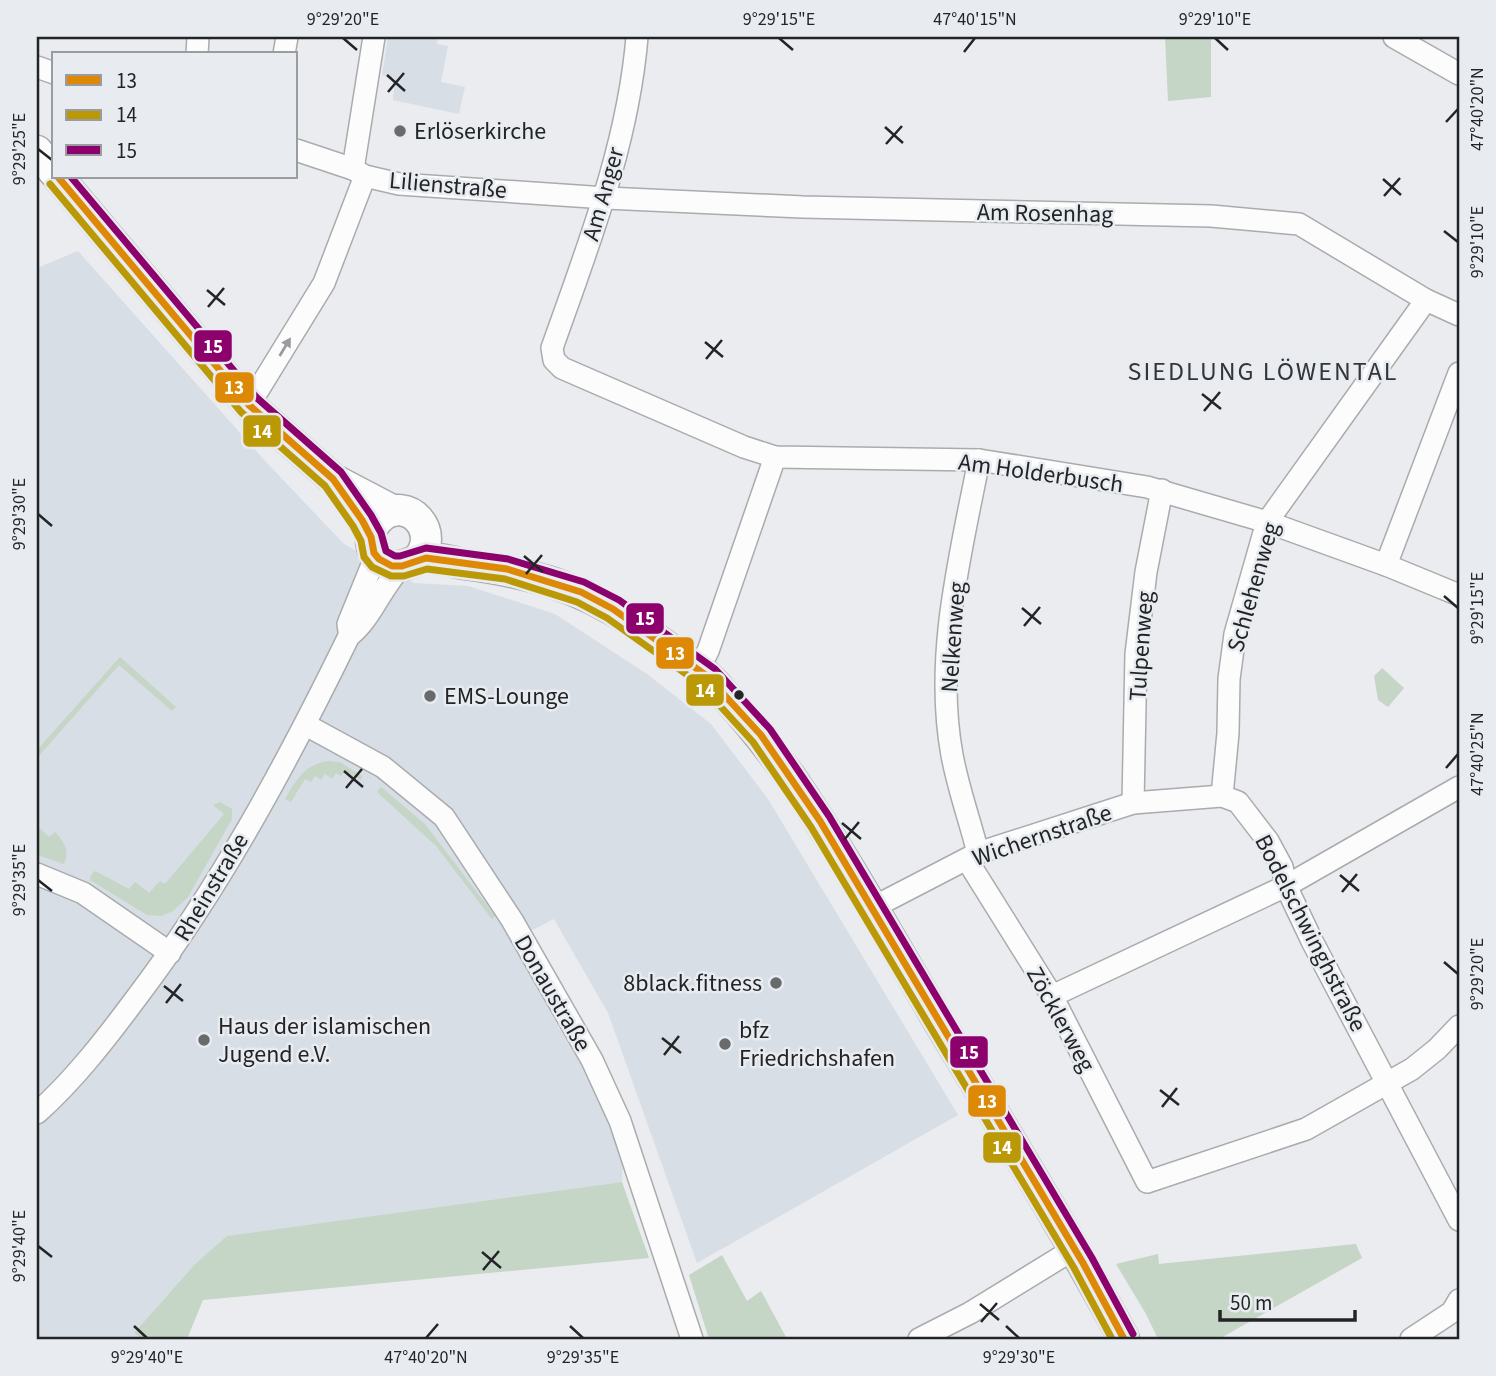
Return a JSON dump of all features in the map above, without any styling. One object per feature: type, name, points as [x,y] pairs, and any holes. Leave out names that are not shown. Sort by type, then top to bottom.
[{"type":"main road","points":[[37,151],[52,170]]},
{"type":"main road","points":[[59,178],[249,405],[332,480],[362,520],[372,545],[386,564],[409,564],[426,558],[508,569]]},
{"type":"main road","points":[[332,480],[394,511],[409,512],[417,517],[425,529],[426,546],[409,564]]},
{"type":"main road","points":[[372,545],[377,521],[383,515],[394,511]]},
{"type":"main road","points":[[425,529],[508,569],[581,592],[613,609],[707,676],[761,735],[820,821],[1074,1249],[1124,1339]]},
{"type":"street","points":[[249,405],[324,283],[359,173],[374,37]]},
{"type":"street","name":"Am Anger","points":[[552,348],[606,198],[633,80],[637,37]]},
{"type":"street","points":[[1401,38],[1459,75]]},
{"type":"street","name":"Lilienstraße","points":[[298,151],[399,184],[606,198]]},
{"type":"street","name":"Am Rosenhag","points":[[606,198],[803,207],[1211,216],[1299,224],[1426,300],[1459,315]]},
{"type":"street","name":"Schlehenweg","points":[[1222,796],[1228,733],[1228,679],[1236,634],[1267,522],[1426,300]]},
{"type":"street","name":"Am Holderbusch","points":[[552,348],[554,360],[562,368],[744,447],[775,457],[979,460],[1162,491],[1267,522],[1459,595]]},
{"type":"street","points":[[1386,565],[1459,373]]},
{"type":"street","points":[[698,670],[708,651],[775,457]]},
{"type":"street","name":"Nelkenweg","points":[[973,857],[952,755],[945,673],[953,602],[979,460]]},
{"type":"street","name":"Tulpenweg","points":[[1133,803],[1136,654],[1146,572],[1162,491]]},
{"type":"street","name":"Rheinstraße","points":[[349,636],[348,624],[372,565],[372,545]]},
{"type":"street","name":"Rheinstraße","points":[[37,1113],[98,1047],[170,953],[213,888],[306,725],[349,636],[359,628],[381,592],[409,564]]},
{"type":"street","name":"Donaustraße","points":[[306,725],[383,766],[444,817],[512,920],[592,1060],[620,1121],[692,1339]]},
{"type":"street","points":[[1052,996],[1286,886],[1459,787]]},
{"type":"street","name":"Wichernstraße","points":[[872,908],[973,857],[1133,803],[1222,796]]},
{"type":"street","name":"Bodelschwinghstraße","points":[[1222,796],[1238,802],[1268,841],[1282,867],[1286,886],[1459,1220]]},
{"type":"street","name":"Zöcklerweg","points":[[973,857],[1052,996],[1147,1182],[1306,1129],[1388,1083]]},
{"type":"street","points":[[37,874],[83,893],[170,953]]},
{"type":"street","points":[[1388,1083],[1412,1069],[1437,1049],[1459,1026]]},
{"type":"street","points":[[919,1339],[970,1313],[1074,1249]]},
{"type":"street","points":[[1412,1339],[1452,1311],[1459,1300]]},
{"type":"shaded area","points":[[388,37],[438,37],[437,44],[448,46],[441,82],[465,87],[459,114],[393,100],[395,78],[382,75]]},
{"type":"shaded area","points":[[78,251],[267,463],[344,544],[414,583],[468,586],[555,614],[647,674],[711,724],[768,799],[958,1115],[697,1263],[608,1013],[554,919],[515,939],[559,1028],[591,1079],[605,1109],[623,1159],[622,1182],[228,1236],[195,1264],[134,1333],[142,1339],[37,1339],[37,268]]},
{"type":"green space","points":[[1165,37],[1211,37],[1211,97],[1168,101]]},
{"type":"green space","points":[[120,657],[176,707],[172,711],[119,665],[37,758],[37,750]]},
{"type":"green space","points":[[1382,668],[1404,688],[1388,707],[1378,700],[1374,676]]},
{"type":"green space","points":[[328,761],[340,762],[362,776],[361,780],[345,771],[341,776],[336,773],[332,779],[325,774],[321,780],[315,776],[311,782],[305,779],[291,802],[285,799],[307,770]]},
{"type":"green space","points":[[381,787],[425,824],[495,916],[492,919],[436,846],[377,792]]},
{"type":"green space","points":[[220,802],[232,809],[232,819],[188,897],[173,911],[161,916],[147,915],[90,880],[95,871],[129,889],[135,882],[149,893],[160,881],[165,884],[224,814],[213,805]]},
{"type":"green space","points":[[37,826],[49,837],[55,832],[61,839],[66,851],[64,864],[37,855]]},
{"type":"green space","points":[[622,1182],[649,1258],[203,1300],[187,1339],[142,1339],[134,1333],[195,1264],[227,1236]]},
{"type":"green space","points":[[1356,1244],[1362,1258],[1219,1339],[1158,1339],[1116,1264],[1158,1254],[1159,1264]]},
{"type":"green space","points":[[722,1255],[747,1301],[761,1291],[787,1339],[709,1339],[689,1275]]},
{"type":"transit line","name":"13","points":[[59,178],[249,405],[333,479],[362,520],[371,537],[374,553],[379,559],[392,566],[402,566],[426,558],[507,569],[581,592],[613,609],[707,676],[761,735],[820,821],[1083,1263],[1124,1339]]},
{"type":"transit line","name":"15","points":[[72,178],[257,398],[341,472],[371,515],[381,533],[386,551],[400,556],[426,548],[508,559],[584,582],[619,600],[715,669],[770,729],[829,816],[1092,1258],[1133,1334]]},
{"type":"transit line","name":"14","points":[[50,184],[241,412],[325,486],[353,526],[361,541],[364,557],[372,567],[391,576],[404,576],[427,569],[505,579],[577,602],[607,618],[700,684],[753,742],[811,827],[1074,1268],[1112,1339]]},
{"type":"place","name":"Erlöserkirche","points":[[400,131]]},
{"type":"place","name":"EMS-Lounge","points":[[430,696]]},
{"type":"place","name":"8black.fitness","points":[[776,983]]},
{"type":"place","name":"Haus der islamischen Jugend e.V.","points":[[204,1040]]},
{"type":"place","name":"bfz Friedrichshafen","points":[[725,1044]]},
{"type":"district","name":"SIEDLUNG LÖWENTAL","points":[[1263,371]]}]
